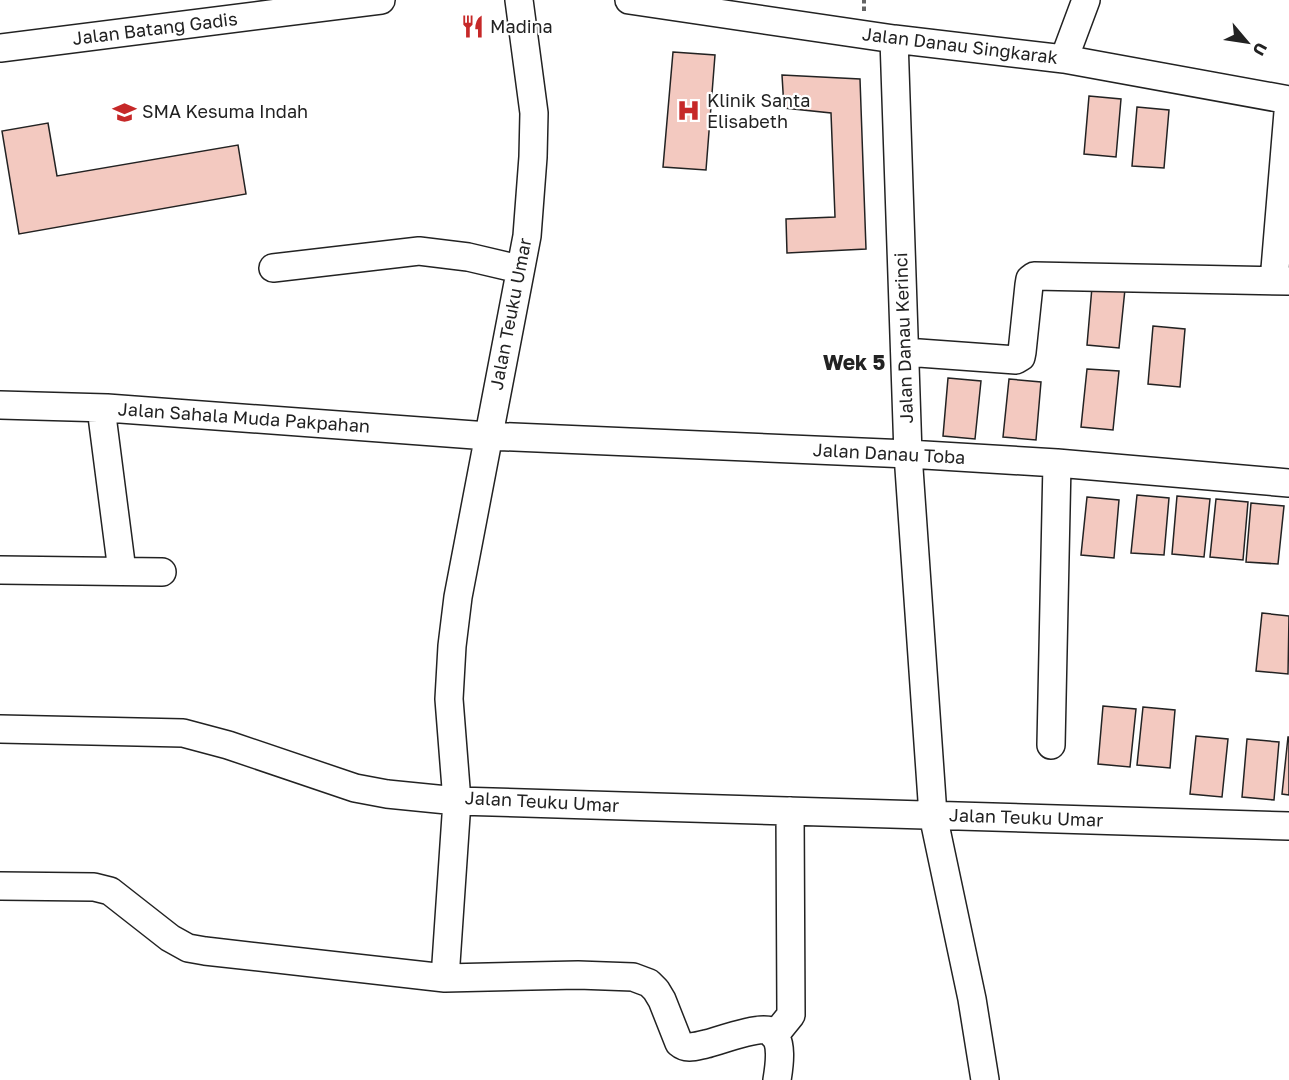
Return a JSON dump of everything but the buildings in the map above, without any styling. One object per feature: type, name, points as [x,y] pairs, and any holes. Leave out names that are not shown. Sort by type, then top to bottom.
[{"type":"street","name":"Jalan Batang Gadis","points":[[0,48],[381,0]]},
{"type":"street","name":"Jalan Teuku Umar","points":[[519,0],[534,113],[531,202],[527,236],[458,597],[449,699],[457,801],[1289,826]]},
{"type":"street","name":"Jalan Danau Singkarak","points":[[629,0],[894,39],[1065,59],[1289,100]]},
{"type":"street","points":[[1065,59],[1086,0]]},
{"type":"street","name":"Jalan Danau Kerinci","points":[[894,39],[908,454],[933,815],[972,999],[985,1080]]},
{"type":"street","points":[[905,352],[1017,360],[1021,357],[1029,285],[1030,279],[1034,276],[1281,281],[1289,100]]},
{"type":"street","points":[[273,268],[419,251],[468,257],[519,269]]},
{"type":"street","name":"Jalan Sahala Muda Pakpahan","points":[[0,405],[101,408],[488,436]]},
{"type":"street","points":[[101,408],[122,571]]},
{"type":"street","name":"Jalan Danau Toba","points":[[488,436],[908,454],[1289,483]]},
{"type":"street","points":[[1051,745],[1057,464]]},
{"type":"street","points":[[0,570],[162,572]]},
{"type":"street","points":[[0,729],[183,733],[228,745],[355,788],[387,794],[457,801],[445,978]]},
{"type":"street","points":[[774,1036],[791,1015],[790,811]]},
{"type":"street","points":[[0,886],[94,887],[110,891],[170,938],[188,948],[445,978],[578,975],[633,977],[649,983],[656,990],[679,1043],[683,1047],[697,1046],[765,1030],[774,1036],[778,1044],[777,1080]]},
{"type":"place","name":"Madina","points":[[472,27]]},
{"type":"place","name":"Klinik Santa Elisabeth","points":[[689,111]]},
{"type":"place","name":"SMA Kesuma Indah","points":[[124,112]]},
{"type":"district","name":"Wek 5","points":[[854,363]]}]
